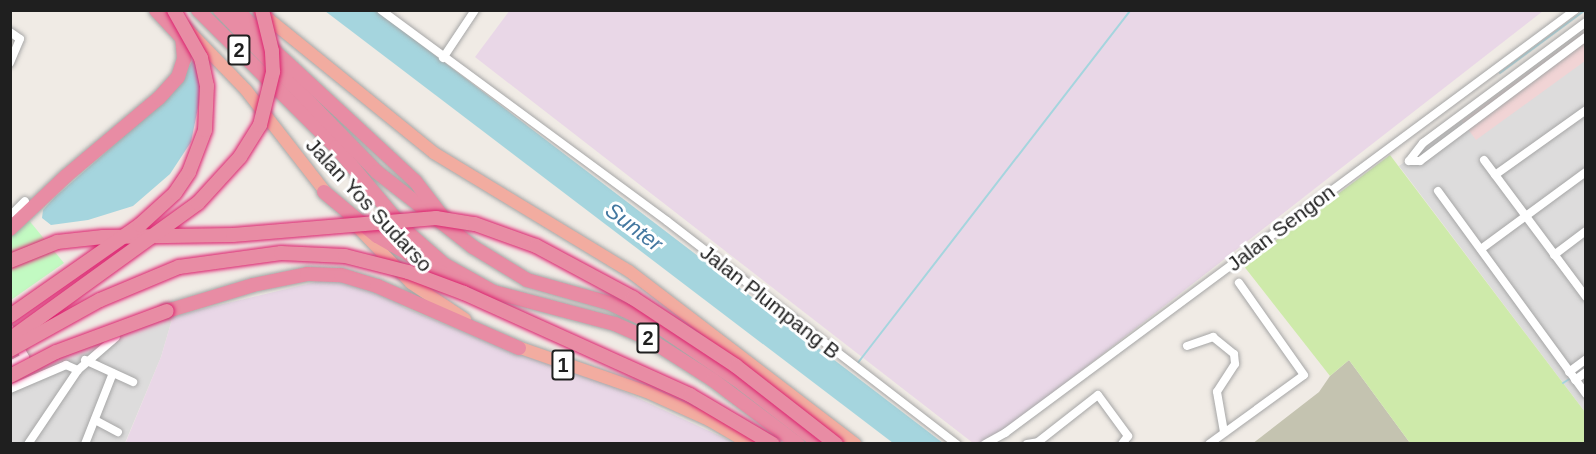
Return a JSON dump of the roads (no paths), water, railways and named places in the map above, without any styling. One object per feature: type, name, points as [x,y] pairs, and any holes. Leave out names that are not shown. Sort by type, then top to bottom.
[{"type":"highway","points":[[10,229],[66,176],[159,98],[178,77],[184,50],[180,33],[156,10]]},
{"type":"highway","name":"Jalan Yos Sudarso","points":[[164,10],[208,49],[246,90],[324,192],[411,283],[461,317],[519,348],[647,392],[709,420],[750,444]]},
{"type":"highway","points":[[10,316],[140,225],[163,206],[189,172],[205,130],[207,86],[201,58],[174,10]]},
{"type":"highway","name":"2","points":[[198,10],[336,147],[405,230],[459,275],[494,292],[615,324],[647,338],[820,444]]},
{"type":"highway","name":"2","points":[[220,10],[377,171],[454,232],[527,280],[609,303],[658,326],[784,424],[798,444]]},
{"type":"highway","points":[[238,10],[269,46],[415,181],[454,232]]},
{"type":"highway","points":[[10,339],[198,203],[240,157],[260,125],[272,81],[272,51],[260,10]]},
{"type":"highway","points":[[260,10],[434,153],[629,271],[855,444]]},
{"type":"highway","points":[[324,192],[377,236],[424,266],[467,287],[494,292]]},
{"type":"highway","points":[[10,261],[57,242],[103,237],[233,235],[436,218],[475,224],[536,246],[633,298],[736,366],[836,444]]},
{"type":"highway","points":[[10,350],[100,300],[179,267],[281,253],[345,256],[408,272],[464,293],[690,395],[773,444]]},
{"type":"highway","points":[[10,376],[56,352],[202,299],[307,274],[341,275],[377,286],[519,348]]},
{"type":"street","name":"Jalan Plumpang B","points":[[381,10],[442,58],[667,221],[844,360],[957,444]]},
{"type":"street","points":[[442,58],[475,10]]},
{"type":"street","name":"Jalan Sengon","points":[[985,444],[1005,434],[1575,10]]},
{"type":"street","points":[[1586,22],[1416,149],[1409,160],[1420,161],[1586,37]]},
{"type":"street","points":[[10,63],[14,34]]},
{"type":"street","points":[[1495,175],[1586,110]]},
{"type":"street","points":[[1452,122],[1459,132]]},
{"type":"street","points":[[1484,160],[1585,294]]},
{"type":"street","points":[[1481,249],[1586,172]]},
{"type":"street","points":[[1438,191],[1586,394]]},
{"type":"street","points":[[10,216],[25,201]]},
{"type":"street","points":[[1554,255],[1586,231]]},
{"type":"street","points":[[1209,444],[1304,375],[1239,284]]},
{"type":"street","points":[[10,329],[36,376]]},
{"type":"street","points":[[28,444],[85,360],[116,337]]},
{"type":"street","points":[[1187,346],[1213,337],[1234,354],[1235,364],[1217,392],[1224,432]]},
{"type":"street","points":[[10,365],[25,357]]},
{"type":"street","points":[[1569,372],[1586,359]]},
{"type":"street","points":[[85,360],[133,382]]},
{"type":"street","points":[[10,389],[66,365],[78,370]]},
{"type":"street","points":[[1575,380],[1586,372]]},
{"type":"street","points":[[85,444],[113,373]]},
{"type":"street","points":[[1027,444],[1038,442],[1098,395],[1128,436],[1122,444]]},
{"type":"street","points":[[94,420],[118,432]]},
{"type":"water","name":"Sunter","points":[[325,11],[377,11],[943,443],[893,443]]},
{"type":"water","points":[[193,60],[199,71],[200,98],[191,142],[170,174],[133,206],[88,220],[51,225],[42,218],[43,210],[55,197],[173,93]]},
{"type":"waterway","points":[[857,364],[1131,10]]},
{"type":"waterway","points":[[1500,73],[1585,10]]},
{"type":"waterway","points":[[1575,375],[1586,368]]},
{"type":"waterway","points":[[1563,383],[1571,378]]}]
